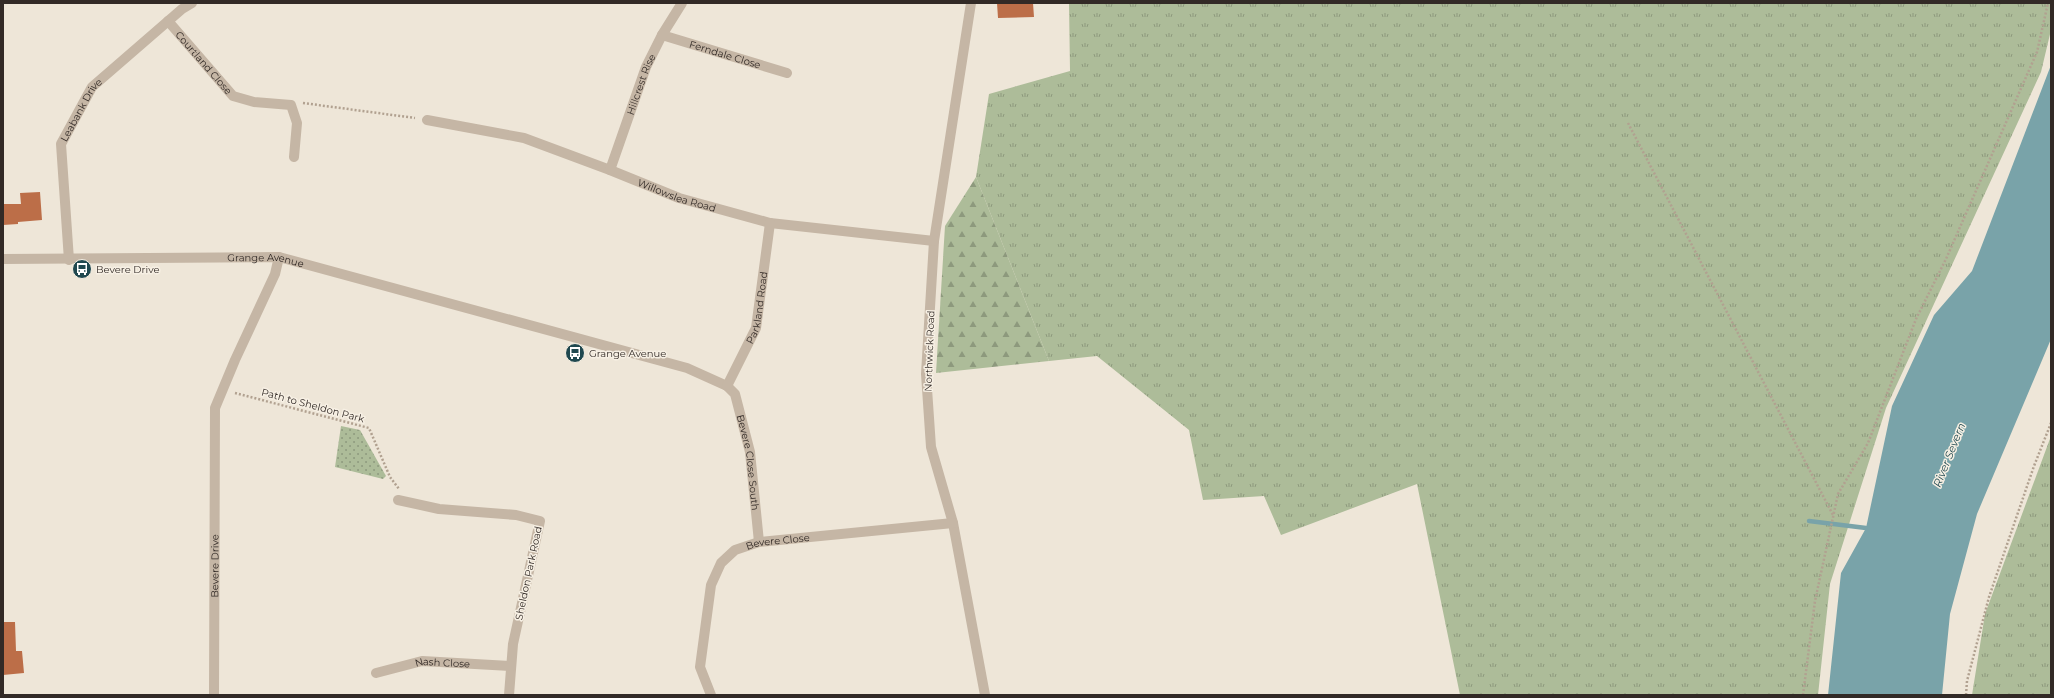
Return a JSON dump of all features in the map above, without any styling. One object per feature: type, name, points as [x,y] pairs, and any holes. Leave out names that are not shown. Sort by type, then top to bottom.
[{"type":"street","name":"Leabank Drive","points":[[68,260],[61,144],[92,87],[168,21],[192,3]]},
{"type":"street","name":"Hillcrest Rise","points":[[610,170],[646,68],[662,35],[682,3]]},
{"type":"street","name":"Northwick Road","points":[[971,3],[934,241],[926,374],[931,448],[953,523],[986,695]]},
{"type":"street","name":"Courtland Close","points":[[168,21],[233,96],[254,102],[291,105]]},
{"type":"street","name":"Ferndale Close","points":[[662,35],[788,72]]},
{"type":"street","points":[[291,105],[297,123],[294,157]]},
{"type":"street","name":"Willowslea Road","points":[[428,120],[524,138],[610,170],[679,198],[770,223],[934,241]]},
{"type":"street","name":"Parkland Road","points":[[727,386],[756,328],[770,223]]},
{"type":"street","name":"Grange Avenue","points":[[3,259],[68,260],[280,258],[687,368],[727,386]]},
{"type":"street","name":"Bevere Drive","points":[[214,695],[215,408],[275,274],[280,258]]},
{"type":"street","name":"Bevere Close South","points":[[727,386],[735,394],[750,452],[758,542]]},
{"type":"street","name":"Sheldon Park Road","points":[[398,500],[446,510],[516,515],[540,522],[513,644],[509,695]]},
{"type":"street","name":"Bevere Close","points":[[711,695],[700,667],[711,585],[721,563],[735,550],[758,542],[953,523]]},
{"type":"street","name":"Nash Close","points":[[376,673],[422,661],[511,666]]},
{"type":"path","points":[[1803,695],[1815,601],[1832,530],[1838,494],[1868,442],[1916,320],[1946,259],[2037,52],[2048,3]]},
{"type":"path","points":[[291,105],[302,103],[428,120]]},
{"type":"path","points":[[1628,123],[1834,516]]},
{"type":"path","name":"Path to Sheldon Park","points":[[223,388],[238,394],[368,428],[390,478],[399,489],[398,500]]},
{"type":"path","points":[[1966,695],[1967,681],[1989,597],[2034,466],[2051,423]]},
{"type":"green space","points":[[1069,3],[2051,3],[2051,30],[2041,72],[1886,408],[1830,584],[1818,695],[1460,695],[1417,484],[1281,535],[1264,496],[1203,500],[1189,430],[1097,356],[1049,361],[976,177],[989,94],[1070,71]]},
{"type":"green space","points":[[976,177],[1049,361],[936,373],[945,226]]},
{"type":"green space","points":[[341,426],[360,430],[386,476],[383,479],[335,467]]},
{"type":"green space","points":[[2051,436],[2051,695],[1972,695],[1985,614]]},
{"type":"water","name":"River Severn","points":[[2051,65],[2051,339],[1977,514],[1950,614],[1942,695],[1828,695],[1841,573],[1866,528],[1892,406],[1934,315],[1972,271]]},
{"type":"building","points":[[997,3],[1033,3],[1034,17],[998,18]]},
{"type":"building","points":[[40,192],[42,220],[3,225],[3,204],[21,204],[20,193]]},
{"type":"building","points":[[3,622],[15,622],[16,651],[22,651],[24,673],[3,675]]},
{"type":"waterway","points":[[1809,521],[1866,528]]},
{"type":"place","name":"Bevere Drive","points":[[82,269]]},
{"type":"place","name":"Grange Avenue","points":[[575,353]]}]
